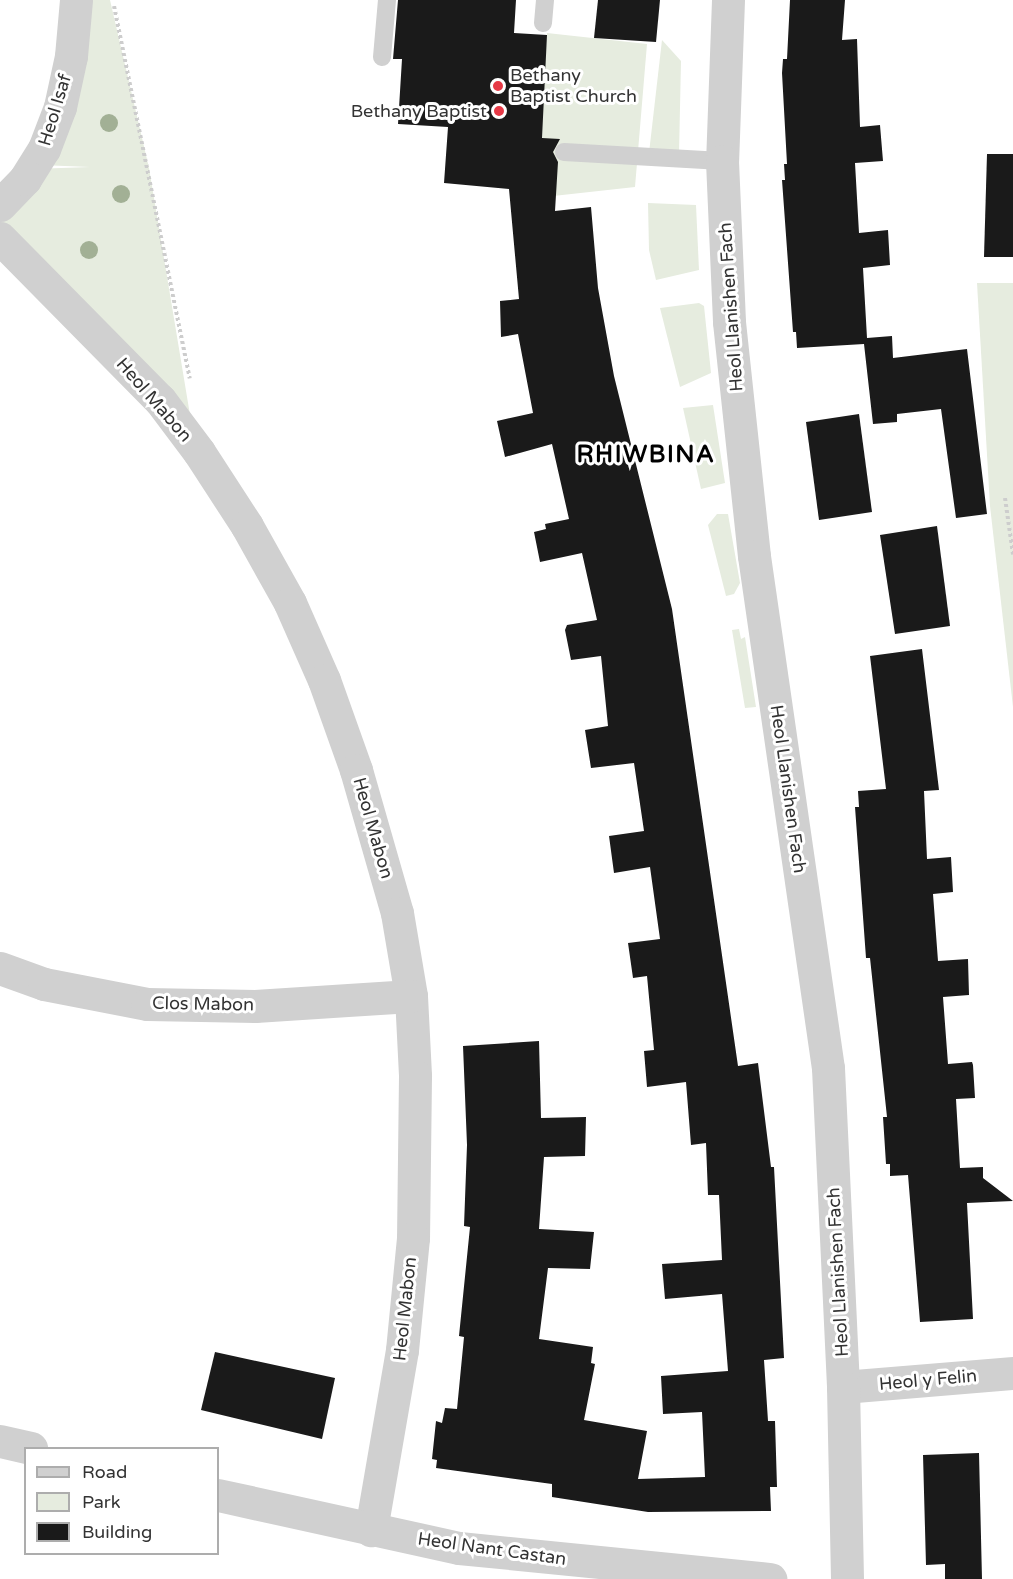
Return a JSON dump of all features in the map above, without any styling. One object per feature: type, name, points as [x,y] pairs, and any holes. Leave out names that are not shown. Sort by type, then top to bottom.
[{"type":"street","name":"Heol Isaf","points":[[0,205],[25,179],[45,150],[71,56],[76,0]]},
{"type":"street","name":"Heol Llanishen Fach","points":[[728,0],[722,161],[729,322],[754,556],[828,1068],[843,1387],[847,1579]]},
{"type":"street","name":"Heol Mabon","points":[[0,238],[160,400],[199,452],[290,603],[324,680],[356,770],[397,913],[411,996],[415,1076],[413,1238],[402,1350],[371,1530]]},
{"type":"street","name":"Clos Mabon","points":[[0,968],[44,984],[147,1004],[255,1006],[411,996]]},
{"type":"street","name":"Heol y Felin","points":[[843,1387],[1013,1373]]},
{"type":"street","points":[[0,1441],[24,1447]]},
{"type":"street","name":"Heol Nant Castan","points":[[219,1495],[459,1548],[770,1579]]},
{"type":"lane","points":[[382,57],[387,0]]},
{"type":"lane","points":[[543,23],[545,0]]},
{"type":"lane","points":[[564,152],[722,161]]},
{"type":"path","points":[[112,0],[192,390]]},
{"type":"path","points":[[1005,498],[1013,554]]},
{"type":"green space","points":[[80,0],[110,0],[149,168],[196,451],[0,236],[0,206],[32,169],[90,167],[40,165]]},
{"type":"green space","points":[[547,33],[647,44],[635,187],[535,198]]},
{"type":"green space","points":[[662,40],[681,61],[679,154],[649,153]]},
{"type":"green space","points":[[648,203],[696,205],[699,270],[656,280],[649,250]]},
{"type":"green space","points":[[977,283],[1013,283],[1013,707],[990,506]]},
{"type":"green space","points":[[699,303],[704,306],[711,373],[680,387],[660,308]]},
{"type":"green space","points":[[713,405],[725,483],[701,489],[683,408]]},
{"type":"green space","points":[[717,514],[728,514],[740,583],[734,594],[726,596],[708,525]]},
{"type":"green space","points":[[739,629],[741,639],[745,637],[756,707],[745,708],[732,630]]},
{"type":"building","points":[[398,0],[516,0],[514,33],[547,35],[542,138],[560,139],[553,152],[558,162],[555,211],[591,207],[598,288],[614,376],[672,609],[738,1066],[758,1063],[771,1167],[774,1167],[784,1358],[764,1360],[768,1421],[775,1421],[777,1487],[770,1487],[771,1511],[648,1512],[552,1497],[552,1484],[436,1468],[437,1460],[432,1459],[436,1421],[442,1423],[445,1408],[457,1409],[464,1337],[459,1336],[470,1227],[464,1226],[467,1145],[463,1046],[539,1041],[541,1118],[586,1117],[585,1156],[544,1157],[539,1229],[594,1232],[590,1269],[548,1268],[539,1339],[593,1347],[591,1363],[595,1364],[584,1420],[647,1431],[638,1479],[705,1477],[702,1412],[663,1414],[661,1376],[728,1371],[722,1294],[665,1299],[662,1264],[722,1260],[719,1195],[708,1195],[706,1143],[691,1145],[686,1082],[647,1087],[644,1051],[654,1050],[647,976],[633,978],[628,943],[660,939],[650,867],[614,873],[609,836],[644,831],[634,763],[591,768],[585,730],[608,726],[601,656],[571,660],[565,630],[567,625],[597,620],[582,553],[540,562],[534,532],[546,529],[545,524],[569,519],[552,444],[505,457],[497,421],[533,413],[518,334],[501,337],[500,301],[519,299],[509,189],[444,183],[448,127],[398,124],[402,59],[393,59]]},
{"type":"building","points":[[598,0],[660,0],[656,42],[594,38]]},
{"type":"building","points":[[790,0],[845,0],[842,40],[857,39],[860,127],[880,125],[883,161],[855,163],[859,233],[888,230],[890,265],[863,268],[867,338],[892,336],[893,358],[967,349],[987,514],[956,518],[941,409],[897,414],[897,422],[873,424],[864,344],[797,348],[796,332],[793,332],[782,180],[785,180],[784,164],[787,164],[782,73],[783,59],[787,59]]},
{"type":"building","points":[[987,154],[1013,154],[1013,257],[984,257]]},
{"type":"building","points":[[859,414],[872,512],[819,520],[806,422]]},
{"type":"building","points":[[937,526],[950,626],[895,634],[880,535]]},
{"type":"building","points":[[922,649],[939,790],[924,791],[927,859],[951,857],[953,892],[933,894],[938,961],[968,959],[969,995],[943,997],[948,1064],[972,1062],[973,1065],[975,1098],[956,1099],[960,1168],[983,1167],[983,1178],[1013,1201],[967,1203],[973,1319],[920,1322],[908,1175],[890,1176],[890,1164],[886,1164],[883,1117],[887,1117],[870,958],[866,958],[855,807],[859,807],[858,791],[886,789],[870,656]]},
{"type":"building","points":[[215,1352],[335,1378],[322,1439],[201,1410]]},
{"type":"building","points":[[979,1453],[982,1579],[945,1579],[945,1564],[926,1565],[923,1455]]},
{"type":"place","name":"Bethany Baptist Church","points":[[498,86]]},
{"type":"place","name":"Bethany Baptist","points":[[499,111]]},
{"type":"district","name":"RHIWBINA","points":[[646,455]]}]
